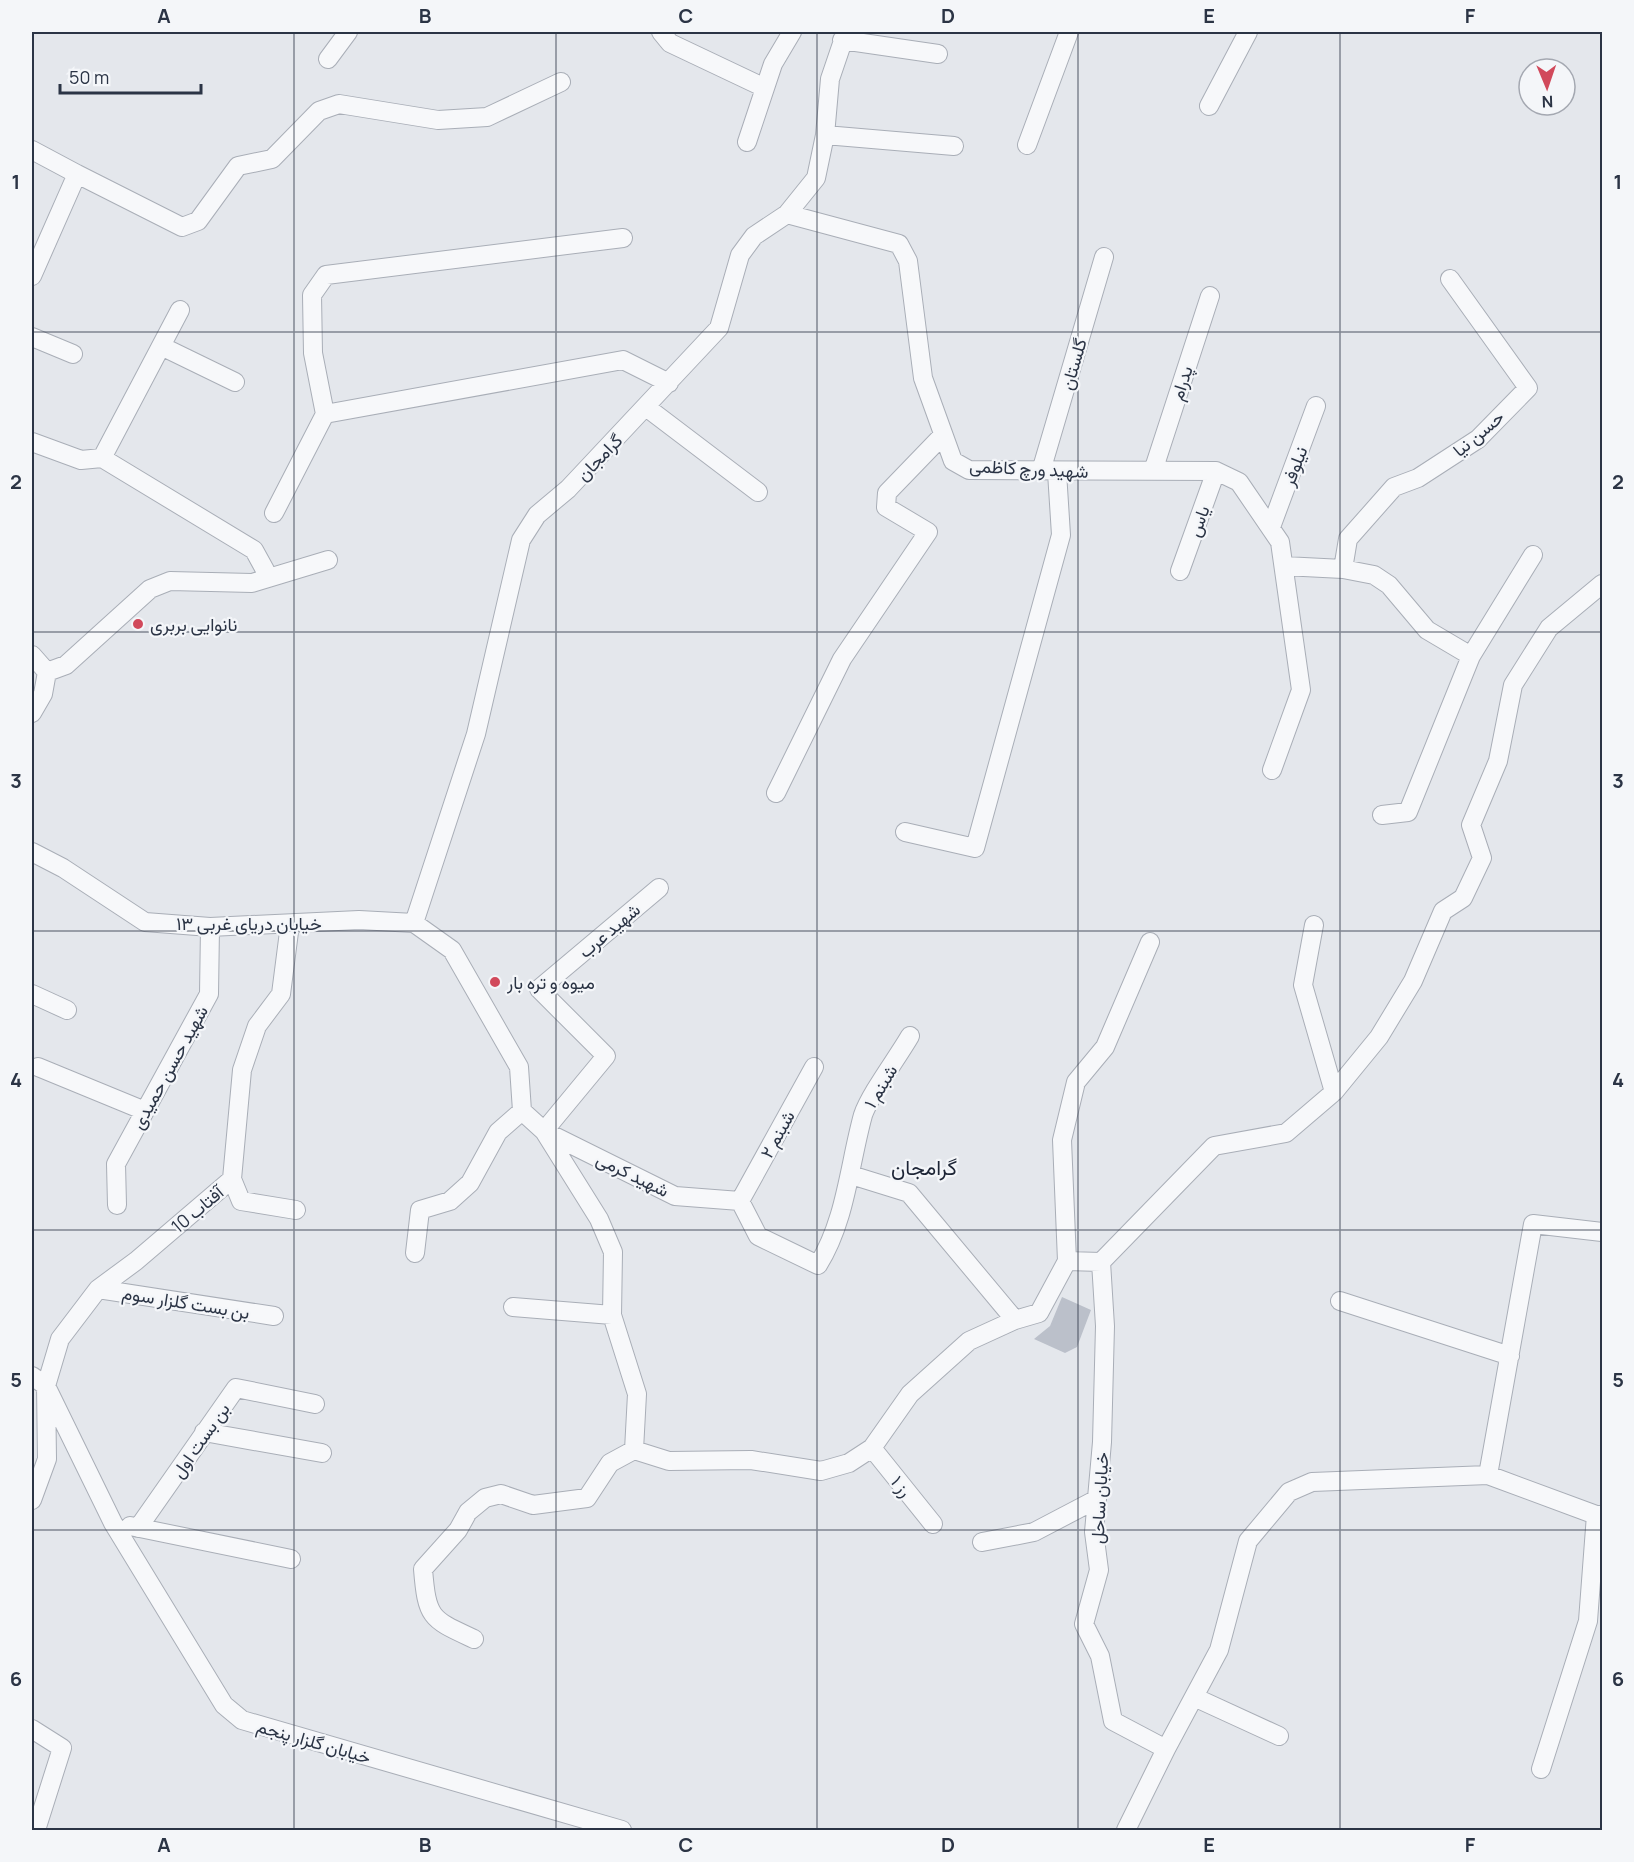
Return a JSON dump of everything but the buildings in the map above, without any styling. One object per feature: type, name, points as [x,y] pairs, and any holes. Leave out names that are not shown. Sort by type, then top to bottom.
[{"type":"street","points":[[328,59],[348,32]]},
{"type":"street","points":[[661,32],[670,42],[765,87]]},
{"type":"street","points":[[747,142],[773,64],[792,32]]},
{"type":"street","points":[[1027,145],[1069,32]]},
{"type":"street","points":[[1209,106],[1248,32]]},
{"type":"street","points":[[844,36],[938,54]]},
{"type":"street","name":"گرامجان","points":[[414,923],[476,734],[521,540],[537,515],[568,489],[719,328],[740,255],[754,236],[787,214],[816,178],[825,135],[830,79],[844,36]]},
{"type":"street","points":[[32,150],[182,227],[198,221],[238,166],[272,159],[319,111],[339,104],[438,120],[487,117],[561,82]]},
{"type":"street","points":[[825,135],[954,146]]},
{"type":"street","points":[[32,276],[37,249],[77,174]]},
{"type":"street","name":"شهید ورچ کاظمی","points":[[787,214],[899,244],[908,261],[923,378],[954,461],[969,470],[1216,471],[1239,482],[1280,542],[1301,690],[1272,770]]},
{"type":"street","points":[[274,513],[326,414],[313,353],[312,295],[326,275],[623,238]]},
{"type":"street","name":"گلستان","points":[[1049,472],[1104,257]]},
{"type":"street","name":"حسن نیا","points":[[1343,569],[1348,538],[1394,487],[1418,478],[1478,439],[1528,388],[1450,279]]},
{"type":"street","name":"پدرام","points":[[1153,471],[1210,296]]},
{"type":"street","points":[[102,458],[180,310]]},
{"type":"street","points":[[32,337],[73,354]]},
{"type":"street","points":[[161,346],[235,382]]},
{"type":"street","points":[[326,414],[623,360],[669,383]]},
{"type":"street","name":"نیلوفر","points":[[1271,527],[1316,406]]},
{"type":"street","points":[[646,407],[758,492]]},
{"type":"street","points":[[776,793],[842,658],[928,532],[886,507],[887,493],[943,435]]},
{"type":"street","points":[[32,442],[81,460],[102,458],[254,550],[265,570],[264,578]]},
{"type":"street","name":"یاس","points":[[1180,571],[1216,471]]},
{"type":"street","points":[[905,831],[975,848],[1061,535],[1049,472]]},
{"type":"street","points":[[1382,816],[1408,812],[1471,657],[1533,555]]},
{"type":"street","points":[[47,672],[66,665],[150,589],[170,581],[252,583],[328,560]]},
{"type":"street","points":[[1284,566],[1343,569],[1374,575],[1427,630],[1471,657]]},
{"type":"street","points":[[1067,1261],[1101,1262],[1214,1146],[1286,1133],[1334,1092],[1379,1037],[1413,981],[1443,911],[1463,898],[1482,858],[1471,825],[1498,761],[1513,685],[1550,628],[1602,584]]},
{"type":"street","points":[[32,655],[47,672]]},
{"type":"street","points":[[32,713],[43,694],[47,672]]},
{"type":"street","name":"خیابان دریای غربی ۱۳","points":[[32,852],[63,868],[145,922],[210,927],[359,920],[414,923]]},
{"type":"street","name":"شهید عرب","points":[[544,1131],[606,1056],[539,989],[659,888]]},
{"type":"street","points":[[414,923],[452,950],[519,1067],[522,1111],[544,1131],[599,1219],[613,1252],[612,1315],[637,1394],[634,1450]]},
{"type":"street","name":"آفتاب 10","points":[[32,1500],[47,1459],[39,1381],[60,1339],[98,1289],[136,1261],[232,1179],[242,1070],[257,1026],[281,994],[290,924]]},
{"type":"street","points":[[1314,925],[1303,985],[1334,1092]]},
{"type":"street","name":"شهید حسن حمیدی","points":[[117,1205],[116,1164],[209,994],[210,927]]},
{"type":"street","points":[[474,1639],[437,1622],[425,1599],[423,1569],[458,1530],[468,1512],[485,1498],[501,1494],[533,1504],[587,1498],[610,1463],[634,1450],[669,1461],[751,1460],[821,1471],[849,1463],[872,1448],[910,1394],[969,1341],[1015,1320],[1039,1313],[1067,1261],[1062,1140],[1076,1082],[1105,1047],[1150,942]]},
{"type":"street","points":[[32,994],[66,1010]]},
{"type":"street","name":"شبنم ۱","points":[[851,1175],[864,1113],[910,1036]]},
{"type":"street","points":[[38,1067],[145,1111]]},
{"type":"street","name":"شبنم ۲","points":[[740,1202],[814,1067]]},
{"type":"street","points":[[415,1253],[420,1210],[450,1201],[470,1183],[498,1132],[522,1111]]},
{"type":"street","name":"شهید کرمی","points":[[544,1131],[675,1196],[740,1202]]},
{"type":"street","points":[[740,1202],[758,1236],[818,1265],[831,1244],[851,1175],[909,1193],[1015,1320]]},
{"type":"street","points":[[232,1179],[241,1201],[296,1210]]},
{"type":"street","points":[[1488,1475],[1533,1224],[1602,1232]]},
{"type":"street","name":"خیابان ساحل","points":[[1101,1262],[1105,1326],[1102,1442],[1094,1532],[1099,1570],[1084,1624],[1100,1656],[1113,1721],[1166,1749]]},
{"type":"street","name":"بن بست گلزار سوم","points":[[98,1289],[274,1316]]},
{"type":"street","points":[[1340,1302],[1510,1356]]},
{"type":"street","points":[[513,1307],[612,1315]]},
{"type":"street","name":"خیابان گلزار پنجم","points":[[39,1381],[113,1523],[224,1705],[242,1720],[622,1830]]},
{"type":"street","name":"بن بست اول","points":[[138,1528],[236,1388],[315,1404]]},
{"type":"street","points":[[204,1432],[322,1453]]},
{"type":"street","name":"رز ۱","points":[[872,1448],[933,1524]]},
{"type":"street","points":[[1126,1830],[1219,1650],[1248,1541],[1289,1492],[1312,1482],[1488,1475],[1599,1515],[1588,1621],[1541,1769]]},
{"type":"street","points":[[982,1542],[1034,1532],[1097,1499]]},
{"type":"street","points":[[113,1523],[291,1559]]},
{"type":"street","points":[[1194,1697],[1278,1736]]},
{"type":"street","points":[[32,1729],[62,1748],[36,1830]]},
{"type":"place","name":"نانوایی بربری","points":[[138,624]]},
{"type":"place","name":"میوه و تره بار","points":[[495,982]]},
{"type":"district","name":"گرامجان","points":[[924,1167]]}]
